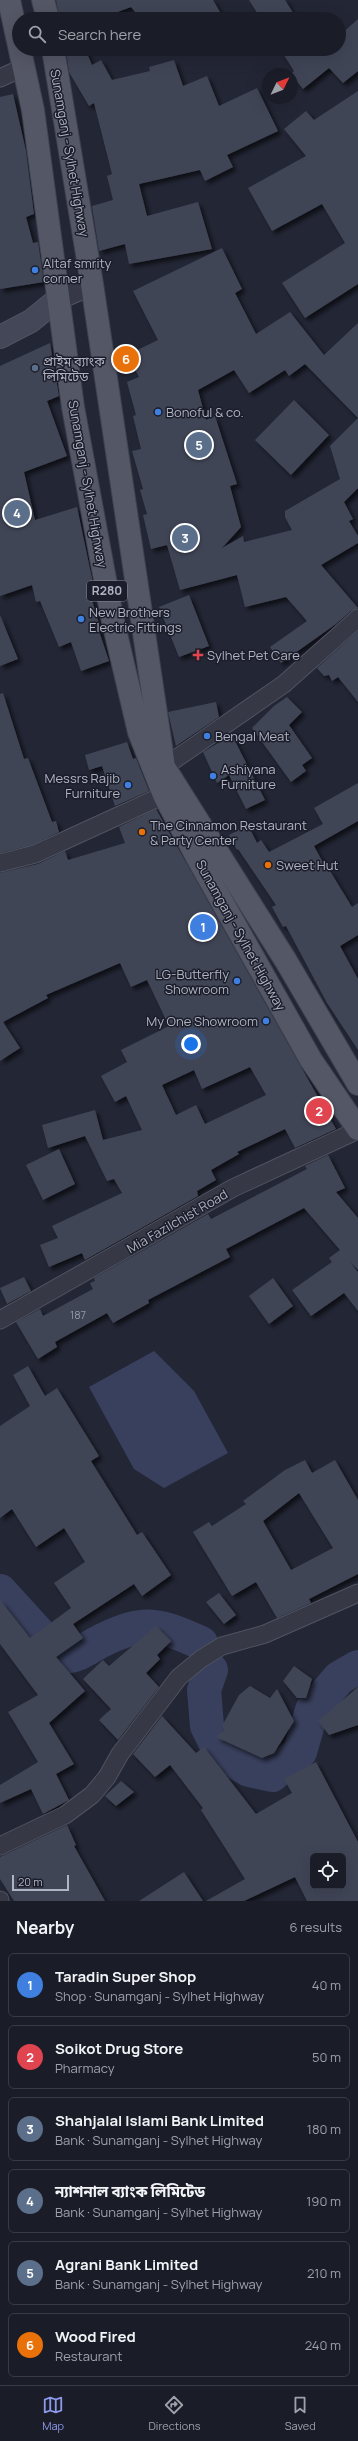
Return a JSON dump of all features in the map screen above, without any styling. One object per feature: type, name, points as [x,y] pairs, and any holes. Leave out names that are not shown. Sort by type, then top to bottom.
[{"type":"main road","name":"Sunamganj - Sylhet Highway","points":[[9,0],[12,16]]},
{"type":"main road","points":[[43,0],[46,12]]},
{"type":"main road","name":"Sunamganj - Sylhet Highway","points":[[20,56],[33,110],[73,407],[112,617],[139,732],[164,795],[311,1060],[358,1130]]},
{"type":"main road","name":"Sunamganj - Sylhet Highway","points":[[54,56],[92,284],[164,767],[286,961],[358,1084]]},
{"type":"main road","points":[[0,320],[33,303],[58,299]]},
{"type":"main road","points":[[0,337],[31,321],[58,299]]},
{"type":"street","points":[[0,78],[22,68]]},
{"type":"street","points":[[58,299],[92,284]]},
{"type":"street","points":[[164,767],[284,684],[358,618]]},
{"type":"street","points":[[0,863],[35,854],[164,795]]},
{"type":"street","name":"Mia Fazilchist Road","points":[[0,1320],[233,1188],[358,1130]]},
{"type":"street","points":[[0,1846],[65,1815],[92,1795],[107,1777],[120,1754],[179,1677],[201,1659],[222,1646],[265,1634],[358,1593]]},
{"type":"water","points":[[154,1351],[194,1391],[228,1453],[164,1488],[134,1469],[89,1387]]},
{"type":"building","points":[[56,0],[213,0],[220,12],[135,12],[131,7],[118,12],[59,12]]},
{"type":"building","points":[[249,0],[285,0],[293,12],[257,12]]},
{"type":"building","points":[[358,19],[358,71],[343,83],[329,68],[303,89],[298,83],[298,68],[292,68],[284,56],[346,56],[346,30]]},
{"type":"building","points":[[67,56],[88,56],[92,65],[101,60],[112,80],[150,71],[149,67],[174,60],[183,86],[207,76],[219,106],[257,88],[262,98],[262,104],[265,104],[278,131],[227,155],[233,167],[205,181],[200,170],[139,184],[147,216],[198,202],[212,249],[129,264],[125,244],[99,251],[92,206],[113,200],[107,176],[112,174],[94,103],[89,106],[69,72]]},
{"type":"building","points":[[358,91],[358,284],[305,318],[282,283],[345,243],[322,204],[272,231],[248,188],[306,156],[284,129],[306,111],[314,120]]},
{"type":"building","points":[[13,94],[26,151],[34,214],[26,217],[33,243],[38,242],[44,282],[0,289],[0,97]]},
{"type":"building","points":[[222,248],[242,289],[235,293],[256,334],[290,312],[324,355],[358,323],[358,418],[358,488],[344,502],[353,519],[349,521],[358,536],[358,543],[321,565],[358,608],[351,611],[336,624],[281,663],[270,647],[307,621],[286,597],[245,607],[237,575],[180,590],[167,545],[151,549],[143,515],[147,514],[140,490],[143,489],[132,451],[141,449],[133,416],[136,415],[127,382],[139,377],[127,355],[158,340],[133,291]],"holes":[[[305,364],[358,418],[330,446],[340,479],[285,511],[285,517],[292,530],[244,542],[243,536],[222,548],[241,527],[230,486],[237,484],[215,416],[206,420],[198,390],[234,370],[249,393],[285,370],[289,376]]]},
{"type":"building","points":[[50,343],[59,396],[47,401],[67,456],[24,472],[35,520],[77,507],[94,588],[89,590],[101,630],[99,631],[109,661],[81,671],[71,642],[59,647],[40,601],[36,602],[32,585],[0,596],[0,366]]},
{"type":"building","points":[[294,400],[329,435],[291,475],[255,440]]},
{"type":"building","points":[[189,595],[209,646],[179,657],[159,607]]},
{"type":"building","points":[[0,615],[18,659],[0,666]]},
{"type":"building","points":[[358,631],[358,702],[338,677],[332,681],[329,675],[324,676],[317,668]]},
{"type":"building","points":[[3,693],[24,759],[28,758],[52,822],[56,821],[59,832],[32,845],[0,853],[0,694]]},
{"type":"building","points":[[287,697],[302,712],[289,725],[312,758],[302,765],[306,771],[291,782],[252,728],[274,706]]},
{"type":"building","points":[[216,702],[219,717],[176,746],[168,712]]},
{"type":"building","points":[[232,735],[265,800],[246,809],[229,775],[217,783],[203,752]]},
{"type":"building","points":[[127,742],[133,759],[136,758],[149,791],[115,806],[102,766],[89,770],[85,755]]},
{"type":"building","points":[[358,783],[358,821],[314,846],[328,872],[330,871],[352,907],[358,903],[358,935],[340,946],[358,979],[358,1050],[327,1003],[286,926],[283,927],[272,907],[276,905],[238,849],[237,850],[229,835],[248,825],[257,843],[261,840],[269,852],[323,824],[314,808]]},
{"type":"building","points":[[156,809],[336,1129],[295,1148],[285,1129],[237,1152],[239,1154],[211,1170],[216,1180],[197,1191],[198,1196],[85,1260],[82,1253],[49,1267],[40,1245],[58,1238],[52,1226],[122,1193],[114,1179],[107,1181],[85,1136],[48,1148],[42,1125],[95,1110],[103,1140],[142,1130],[126,1096],[115,1102],[101,1076],[127,1062],[121,1050],[169,1026],[147,980],[131,987],[120,963],[46,995],[48,998],[3,1022],[20,1048],[0,1061],[0,873],[38,864],[65,851],[68,860],[125,843],[119,827]],"holes":[[[250,1067],[266,1095],[205,1124],[196,1105],[176,1115],[162,1085],[194,1070],[202,1089]]]},
{"type":"building","points":[[59,1149],[75,1184],[43,1200],[26,1165]]},
{"type":"building","points":[[328,1155],[345,1188],[336,1192],[358,1218],[358,1270],[350,1262],[358,1272],[358,1311],[344,1293],[311,1316],[292,1290],[332,1262],[329,1258],[340,1250],[304,1208],[226,1249],[230,1257],[148,1300],[149,1303],[113,1323],[107,1313],[55,1342],[57,1347],[38,1359],[16,1322],[40,1309],[43,1316],[93,1289],[90,1283],[95,1281],[94,1278],[208,1214],[211,1219],[307,1169],[305,1166]]},
{"type":"building","points":[[24,1277],[31,1291],[7,1304],[0,1288]]},
{"type":"building","points":[[273,1278],[293,1306],[269,1324],[249,1296]]},
{"type":"building","points":[[28,1366],[45,1396],[57,1388],[99,1456],[91,1461],[137,1535],[142,1532],[171,1575],[142,1596],[134,1584],[73,1624],[83,1638],[56,1657],[85,1691],[49,1723],[74,1764],[56,1774],[69,1800],[43,1814],[31,1789],[0,1803],[0,1785],[38,1762],[8,1712],[38,1695],[0,1644],[0,1600],[30,1638],[71,1608],[54,1583],[85,1562],[64,1528],[36,1547],[12,1509],[0,1518],[0,1426],[30,1406],[13,1375]]},
{"type":"building","points":[[305,1460],[312,1473],[335,1460],[358,1500],[358,1574],[309,1599],[311,1603],[277,1618],[256,1582],[232,1596],[193,1532],[209,1522],[212,1526],[246,1504],[243,1501],[285,1470]],"holes":[[[299,1493],[333,1548],[291,1570],[263,1521]]]},
{"type":"building","points":[[219,1593],[236,1615],[224,1624],[206,1602]]},
{"type":"building","points":[[156,1626],[171,1641],[157,1655],[160,1659],[146,1673],[159,1687],[118,1740],[99,1720],[111,1709],[83,1679],[103,1660],[109,1666]]},
{"type":"building","points":[[294,1666],[312,1679],[306,1698],[297,1698],[283,1681]]},
{"type":"building","points":[[250,1686],[270,1698],[277,1689],[294,1721],[274,1753],[262,1758],[216,1737],[225,1730],[222,1726],[239,1695]]},
{"type":"building","points":[[358,1687],[358,1725],[329,1735],[318,1721]]},
{"type":"building","points":[[162,1716],[196,1753],[204,1747],[256,1814],[292,1793],[284,1779],[316,1762],[358,1842],[358,1901],[307,1901],[295,1877],[244,1901],[206,1901],[245,1879],[201,1810],[203,1808],[170,1765],[155,1777],[133,1754]]},
{"type":"building","points":[[121,1781],[134,1792],[116,1806],[105,1796]]},
{"type":"building","points":[[67,1825],[76,1845],[74,1846],[105,1901],[14,1901],[0,1879],[0,1857]]},
{"type":"building","points":[[184,1872],[203,1901],[139,1901]]},
{"type":"waterway","points":[[0,1591],[51,1647],[65,1657],[79,1653],[116,1634],[129,1629],[141,1627],[162,1628],[201,1643]]},
{"type":"waterway","points":[[211,1670],[204,1690],[207,1726],[221,1754],[249,1770],[272,1775],[300,1752],[312,1710],[339,1678],[358,1667]]},
{"type":"place","name":"Altaf smrity corner","points":[[35,270]]},
{"type":"place","name":"Wood Fired","points":[[126,359]]},
{"type":"place","name":"প্রাইম ব্যাংক লিমিটেড","points":[[35,368]]},
{"type":"place","name":"Bonoful & co.","points":[[158,412]]},
{"type":"place","name":"Agrani Bank Limited","points":[[199,445]]},
{"type":"place","name":"ন্যাশনাল ব্যাংক লিমিটেড","points":[[17,513]]},
{"type":"place","name":"Shahjalal Islami Bank Limited","points":[[185,538]]},
{"type":"place","name":"New Brothers Electric Fittings","points":[[81,619]]},
{"type":"place","name":"Sylhet Pet Care","points":[[198,655]]},
{"type":"place","name":"Bengal Meat","points":[[207,736]]},
{"type":"place","name":"Ashiyana Furniture","points":[[213,776]]},
{"type":"place","name":"Messrs Rajib Furniture","points":[[128,785]]},
{"type":"place","name":"The Cinnamon Restaurant & Party Center","points":[[142,832]]},
{"type":"place","name":"Sweet Hut","points":[[268,865]]},
{"type":"place","name":"Taradin Super Shop","points":[[203,927]]},
{"type":"place","name":"LG-Butterfly Showroom","points":[[237,981]]},
{"type":"place","name":"My One Showroom","points":[[266,1021]]},
{"type":"place","name":"Soikot Drug Store","points":[[319,1111]]}]
